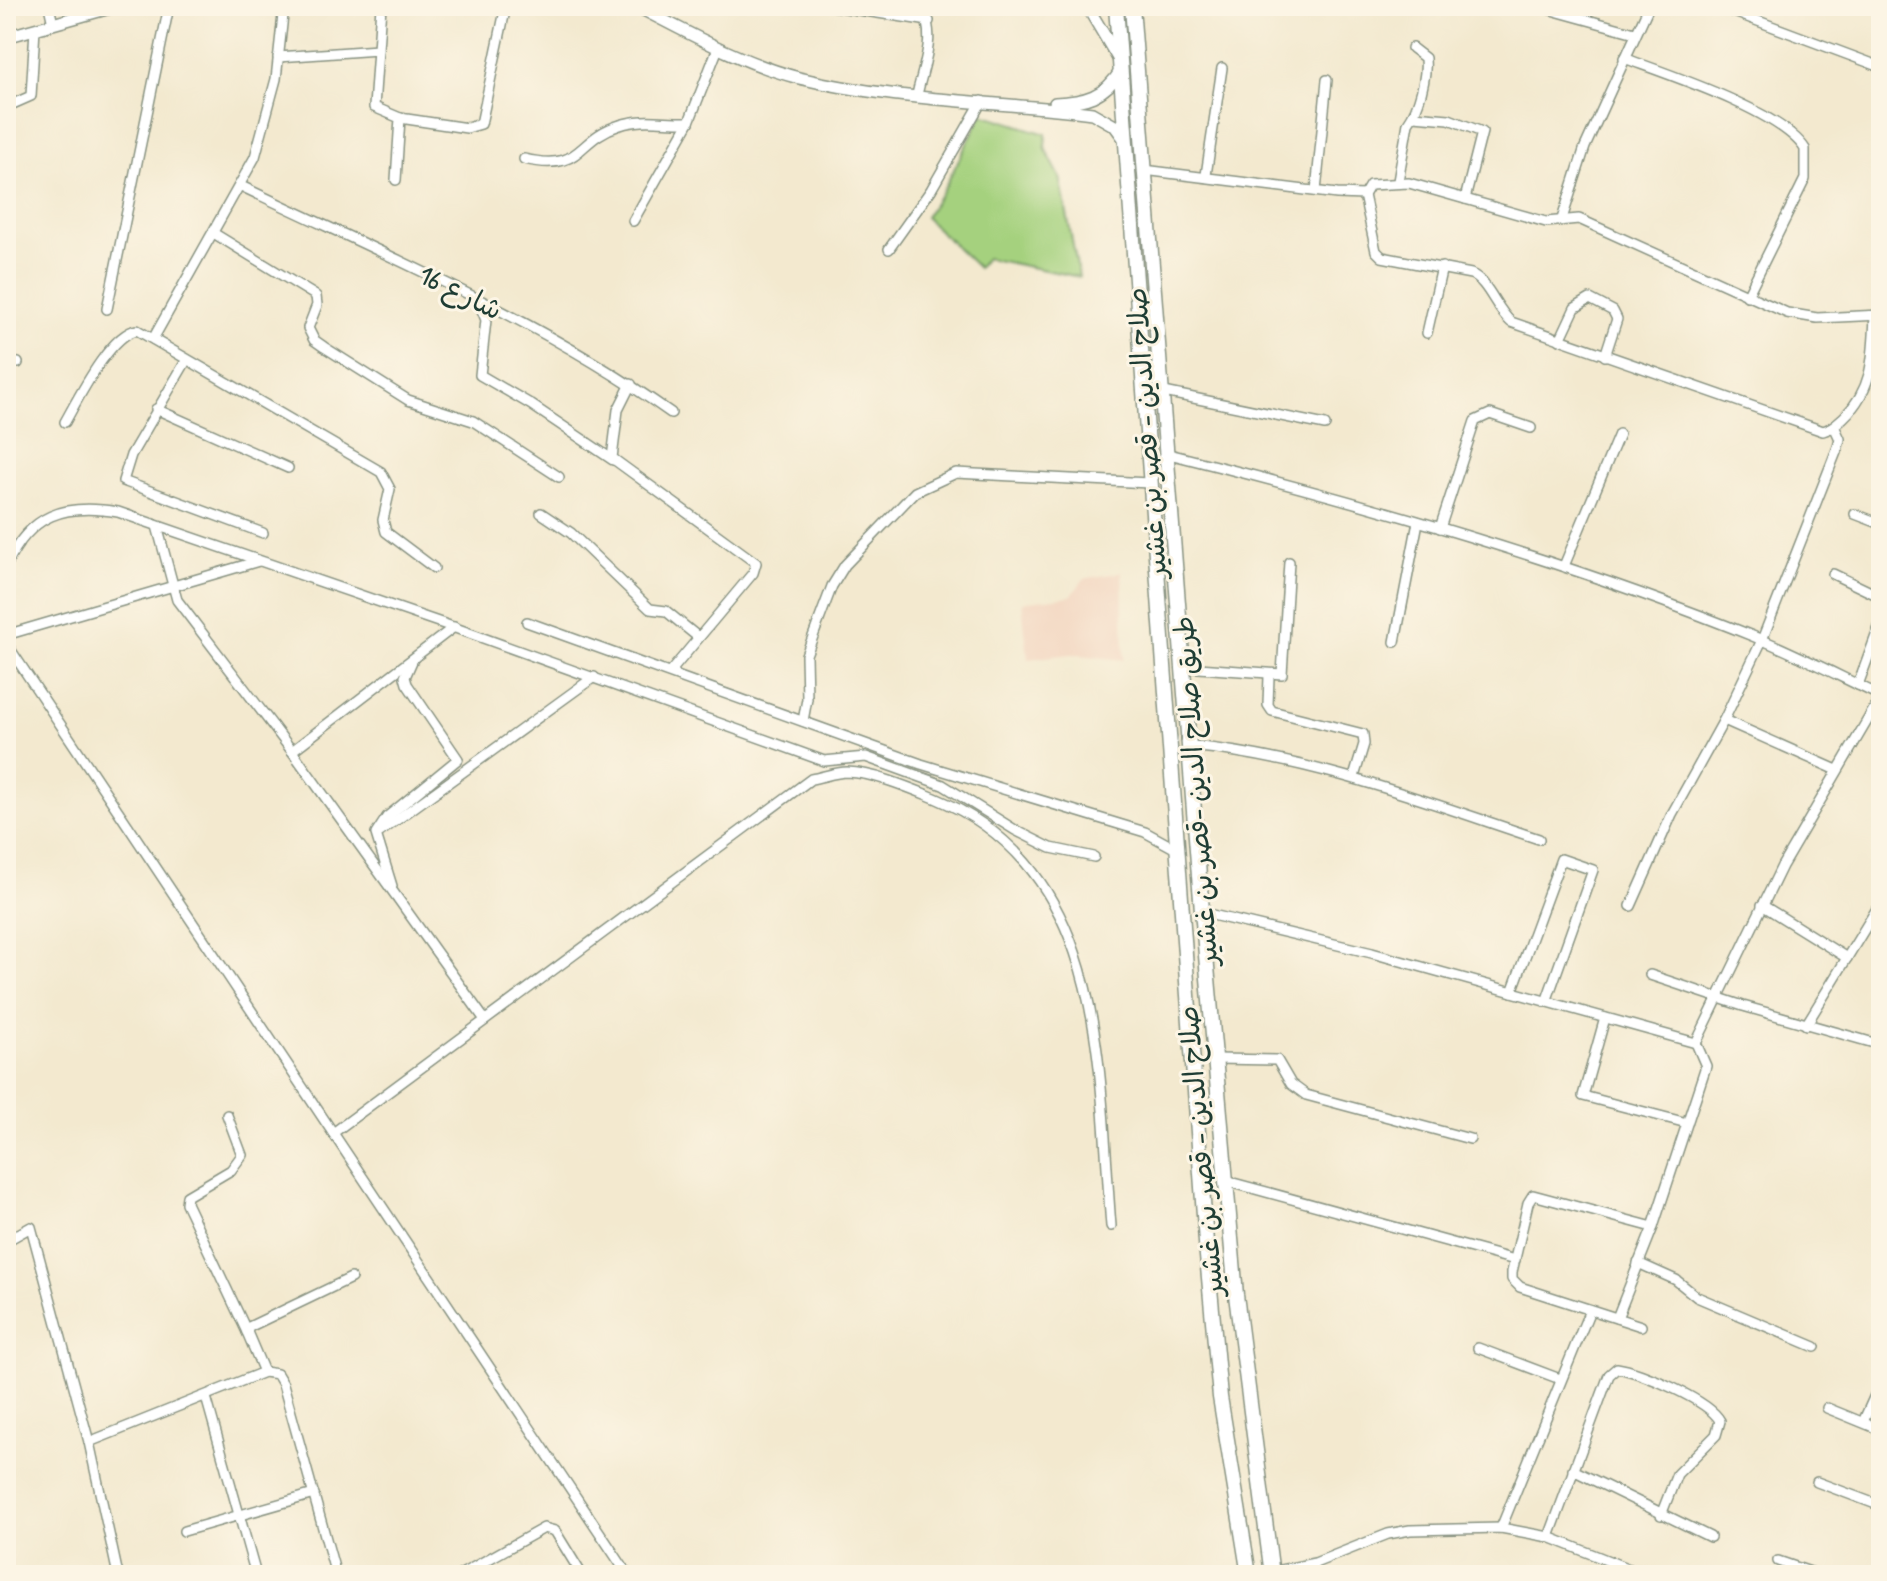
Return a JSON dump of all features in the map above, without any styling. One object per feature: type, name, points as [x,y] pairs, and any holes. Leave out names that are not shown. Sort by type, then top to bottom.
[{"type":"highway","name":"صلاح الدين - قصر بن غشير","points":[[1116,6],[1180,908],[1220,1397],[1249,1575]]},
{"type":"highway","name":"طريق صلاح الدين -قصر بن غشير","points":[[1132,6],[1236,1295],[1272,1574]]},
{"type":"highway","points":[[1176,843],[1188,844],[1197,833]]},
{"type":"highway","points":[[1180,908],[1189,895],[1204,908]]},
{"type":"street","points":[[49,6],[53,24]]},
{"type":"street","points":[[6,37],[117,6]]},
{"type":"street","points":[[107,309],[169,6]]},
{"type":"street","points":[[153,339],[241,186],[267,118],[284,6]]},
{"type":"street","points":[[381,6],[374,107],[400,118],[467,128],[481,124],[506,6]]},
{"type":"street","points":[[636,6],[718,48],[799,77],[917,95],[1030,104],[1100,116],[1115,126],[1126,141]]},
{"type":"street","points":[[833,6],[929,21]]},
{"type":"street","points":[[917,95],[931,34],[929,21],[919,6]]},
{"type":"street","points":[[1030,104],[1087,100],[1107,88],[1121,67],[1087,6]]},
{"type":"street","points":[[1537,6],[1635,33]]},
{"type":"street","points":[[1562,219],[1585,147],[1649,6]]},
{"type":"street","points":[[1718,6],[1881,67]]},
{"type":"street","points":[[6,107],[27,100],[32,92],[35,29]]},
{"type":"street","points":[[633,221],[689,122],[718,48]]},
{"type":"street","points":[[1398,181],[1408,123],[1414,116],[1426,61],[1412,48]]},
{"type":"street","points":[[278,57],[378,50]]},
{"type":"street","points":[[1624,58],[1757,113],[1781,126],[1805,149],[1805,179],[1747,296]]},
{"type":"street","points":[[1206,175],[1222,68]]},
{"type":"street","points":[[1316,191],[1327,80]]},
{"type":"street","points":[[889,249],[931,190],[982,101]]},
{"type":"street","points":[[1414,116],[1449,119],[1482,132],[1465,199]]},
{"type":"street","points":[[396,180],[400,118]]},
{"type":"street","points":[[524,159],[546,164],[563,162],[604,132],[632,121],[689,122]]},
{"type":"street","points":[[1144,170],[1364,195]]},
{"type":"street","points":[[1398,181],[1465,199],[1546,222],[1562,219],[1586,221],[1747,296],[1802,317],[1878,316],[1869,381],[1857,404],[1834,426],[1823,431],[1511,322],[1495,306],[1478,277],[1380,255],[1364,195],[1370,185],[1398,181]]},
{"type":"street","name":"شارع 16","points":[[241,186],[478,300],[582,354],[671,413]]},
{"type":"street","points":[[215,234],[316,296],[317,305],[308,328],[314,340],[408,400],[473,421],[559,477]]},
{"type":"street","points":[[1427,333],[1442,267]]},
{"type":"street","points":[[1560,340],[1575,308],[1590,299],[1613,311],[1617,319],[1605,356]]},
{"type":"street","points":[[478,300],[486,327],[480,375],[561,423],[756,563],[753,573],[671,671]]},
{"type":"street","points":[[65,422],[91,376],[128,332],[137,330],[381,472],[390,489],[383,520],[386,532],[434,568]]},
{"type":"street","points":[[6,361],[18,363]]},
{"type":"street","points":[[186,361],[156,409],[123,473],[125,483],[263,533]]},
{"type":"street","points":[[615,461],[611,455],[618,410],[631,384]]},
{"type":"street","points":[[1164,392],[1325,425]]},
{"type":"street","points":[[156,409],[288,468]]},
{"type":"street","points":[[1440,528],[1475,421],[1490,414],[1531,428]]},
{"type":"street","points":[[1631,906],[1672,814],[1724,720],[1762,640],[1838,447],[1840,439],[1834,426]]},
{"type":"street","points":[[1564,566],[1619,434]]},
{"type":"street","points":[[1169,454],[1296,486],[1564,566],[1762,640],[1881,696],[1762,905],[1696,1043],[1706,1066],[1653,1227],[1617,1318]]},
{"type":"street","points":[[803,721],[807,699],[806,655],[832,586],[845,565],[915,492],[956,473],[1149,483]]},
{"type":"street","points":[[6,566],[14,549],[32,528],[59,512],[84,506],[118,512],[454,627],[824,761],[866,757],[930,780],[1051,848],[1094,857]]},
{"type":"street","points":[[541,513],[571,533],[650,609],[666,611],[698,637]]},
{"type":"street","points":[[1855,514],[1881,524]]},
{"type":"street","points":[[1395,642],[1418,522]]},
{"type":"street","points":[[157,526],[177,600],[292,751],[485,1020]]},
{"type":"street","points":[[6,635],[259,561]]},
{"type":"street","points":[[1185,667],[1280,675],[1285,667],[1289,562]]},
{"type":"street","points":[[1833,574],[1881,597]]},
{"type":"street","points":[[527,622],[671,671],[803,721],[1056,807],[1176,843]]},
{"type":"street","points":[[1858,685],[1881,622]]},
{"type":"street","points":[[292,751],[454,627]]},
{"type":"street","points":[[6,643],[628,1575]]},
{"type":"street","points":[[376,834],[387,817],[458,759],[407,684],[406,672],[413,659]]},
{"type":"street","points":[[1269,676],[1268,705],[1272,711],[1363,734],[1364,744],[1354,777]]},
{"type":"street","points":[[376,834],[594,677]]},
{"type":"street","points":[[1724,720],[1837,770]]},
{"type":"street","points":[[1191,746],[1228,750],[1354,777],[1539,839]]},
{"type":"street","points":[[333,1133],[811,779],[848,772],[912,789],[962,809],[1004,842],[1039,880],[1069,930],[1090,994],[1111,1226]]},
{"type":"street","points":[[376,834],[395,895]]},
{"type":"street","points":[[1512,992],[1561,859],[1593,870],[1546,1002]]},
{"type":"street","points":[[1806,1025],[1881,902]]},
{"type":"street","points":[[1762,905],[1847,958]]},
{"type":"street","points":[[1204,908],[1696,1043]]},
{"type":"street","points":[[1650,975],[1717,999],[1881,1045]]},
{"type":"street","points":[[1605,1018],[1583,1096],[1687,1123]]},
{"type":"street","points":[[1215,1059],[1277,1060],[1291,1084],[1306,1095],[1470,1139]]},
{"type":"street","points":[[227,1115],[242,1155],[238,1165],[187,1196],[186,1203],[264,1372]]},
{"type":"street","points":[[1226,1181],[1515,1260]]},
{"type":"street","points":[[1641,1326],[1515,1284],[1512,1279],[1528,1203],[1533,1195],[1653,1227]]},
{"type":"street","points":[[6,1241],[31,1227],[89,1442],[118,1575]]},
{"type":"street","points":[[1638,1263],[1676,1280],[1697,1297],[1815,1347]]},
{"type":"street","points":[[247,1332],[255,1323],[351,1278]]},
{"type":"street","points":[[1501,1528],[1590,1310]]},
{"type":"street","points":[[1478,1348],[1560,1379]]},
{"type":"street","points":[[1549,1537],[1614,1369],[1620,1367],[1676,1390],[1716,1412],[1720,1421],[1716,1435],[1677,1474],[1661,1515]]},
{"type":"street","points":[[89,1442],[264,1372],[277,1374],[283,1384],[336,1575]]},
{"type":"street","points":[[1863,1422],[1881,1382]]},
{"type":"street","points":[[206,1397],[256,1575]]},
{"type":"street","points":[[1827,1408],[1881,1430]]},
{"type":"street","points":[[1573,1470],[1710,1537]]},
{"type":"street","points":[[1817,1482],[1881,1506]]},
{"type":"street","points":[[184,1531],[314,1494]]},
{"type":"street","points":[[460,1575],[544,1528],[555,1531],[582,1575]]},
{"type":"street","points":[[1272,1574],[1315,1563],[1388,1534],[1501,1528],[1549,1537],[1644,1575]]},
{"type":"street","points":[[1778,1561],[1819,1575]]},
{"type":"shaded area","points":[[1122,572],[1124,660],[1071,654],[1028,659],[1022,602],[1071,596],[1084,579]]},
{"type":"green space","points":[[982,114],[1046,134],[1045,148],[1060,177],[1079,277],[986,258],[978,268],[925,217],[945,187]]}]
